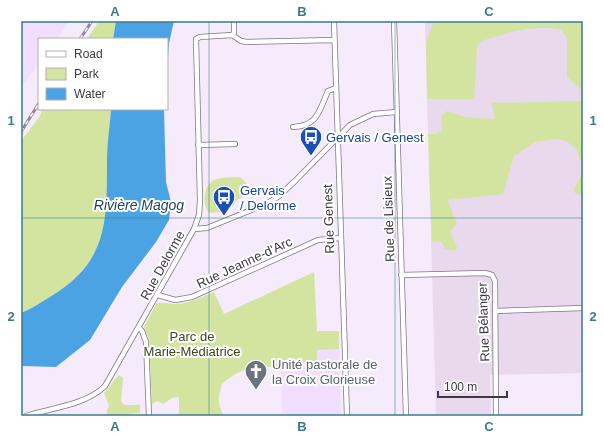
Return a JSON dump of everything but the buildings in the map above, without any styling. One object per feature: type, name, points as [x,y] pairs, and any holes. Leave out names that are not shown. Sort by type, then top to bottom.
[{"type":"street","points":[[234,21],[234,30],[232,35],[241,41],[334,40]]},
{"type":"street","name":"Rue Genest","points":[[334,21],[347,416]]},
{"type":"street","name":"Rue de Lisieux","points":[[394,21],[406,416]]},
{"type":"street","name":"Rue Delorme","points":[[26,416],[82,400],[99,391],[108,381],[194,229],[200,209],[196,39],[200,37],[232,35]]},
{"type":"street","points":[[293,127],[300,126],[317,118],[328,91],[336,88]]},
{"type":"street","points":[[194,229],[207,228],[266,204],[279,196],[295,181],[350,125],[364,117],[396,112]]},
{"type":"street","points":[[198,145],[235,144]]},
{"type":"street","name":"Rue Jeanne-d'Arc","points":[[158,294],[175,300],[192,297],[318,240],[340,238]]},
{"type":"street","name":"Rue Bélanger","points":[[401,275],[485,273],[492,276],[495,281],[496,416]]},
{"type":"street","points":[[495,311],[583,308]]},
{"type":"street","points":[[139,328],[142,331],[146,342],[149,416]]},
{"type":"shaded area","points":[[21,21],[70,21],[58,38],[38,38],[38,64],[21,88]]},
{"type":"shaded area","points":[[425,21],[583,21],[583,373],[490,375],[491,416],[436,416]]},
{"type":"shaded area","points":[[339,349],[341,416],[287,416],[282,413],[281,364],[317,361],[317,350]]},
{"type":"green space","points":[[99,21],[116,21],[113,38],[88,38]]},
{"type":"green space","points":[[434,21],[583,21],[583,91],[567,77],[567,38],[562,30],[552,28],[531,28],[481,41],[477,48],[474,99],[427,99],[426,42]]},
{"type":"green space","points":[[583,101],[583,205],[581,195],[575,193],[573,190],[581,176],[581,162],[576,148],[566,141],[556,139],[535,142],[514,156],[503,194],[447,200],[457,223],[450,232],[457,247],[455,251],[445,249],[441,241],[432,242],[428,134],[437,134],[441,131],[442,115],[447,111],[465,117],[495,119],[492,103]]},
{"type":"green space","points":[[42,110],[111,110],[107,161],[106,216],[101,239],[94,254],[75,279],[49,299],[21,313],[21,141],[40,116]]},
{"type":"green space","points":[[240,177],[247,184],[246,194],[220,212],[209,213],[206,207],[205,195],[209,184],[218,179]]},
{"type":"green space","name":"Parc de Marie-Médiatrice","points":[[314,272],[317,331],[339,331],[339,349],[317,350],[317,361],[285,364],[284,370],[267,367],[251,368],[243,370],[229,378],[222,384],[219,396],[219,404],[224,416],[179,416],[178,397],[172,398],[163,404],[158,401],[152,404],[149,339],[144,327],[156,304],[185,303],[214,292],[224,314]]},
{"type":"green space","points":[[119,375],[123,378],[121,401],[124,405],[140,405],[140,413],[107,416],[109,406],[104,393]]},
{"type":"water","points":[[116,21],[174,21],[169,43],[168,57],[168,38],[113,38]]},
{"type":"water","name":"Rivière Magog","points":[[111,110],[164,110],[166,182],[171,202],[169,220],[156,242],[122,287],[90,340],[56,367],[21,366],[21,313],[50,297],[69,284],[83,270],[94,255],[104,222],[107,183],[107,154]]},
{"type":"railway","points":[[81,38],[92,21]]},
{"type":"railway","points":[[21,132],[38,105]]},
{"type":"place","name":"Gervais / Genest","points":[[311,156]]},
{"type":"place","name":"Gervais / Delorme","points":[[224,216]]},
{"type":"place","name":"Unité pastorale de la Croix Glorieuse","points":[[256,390]]}]
